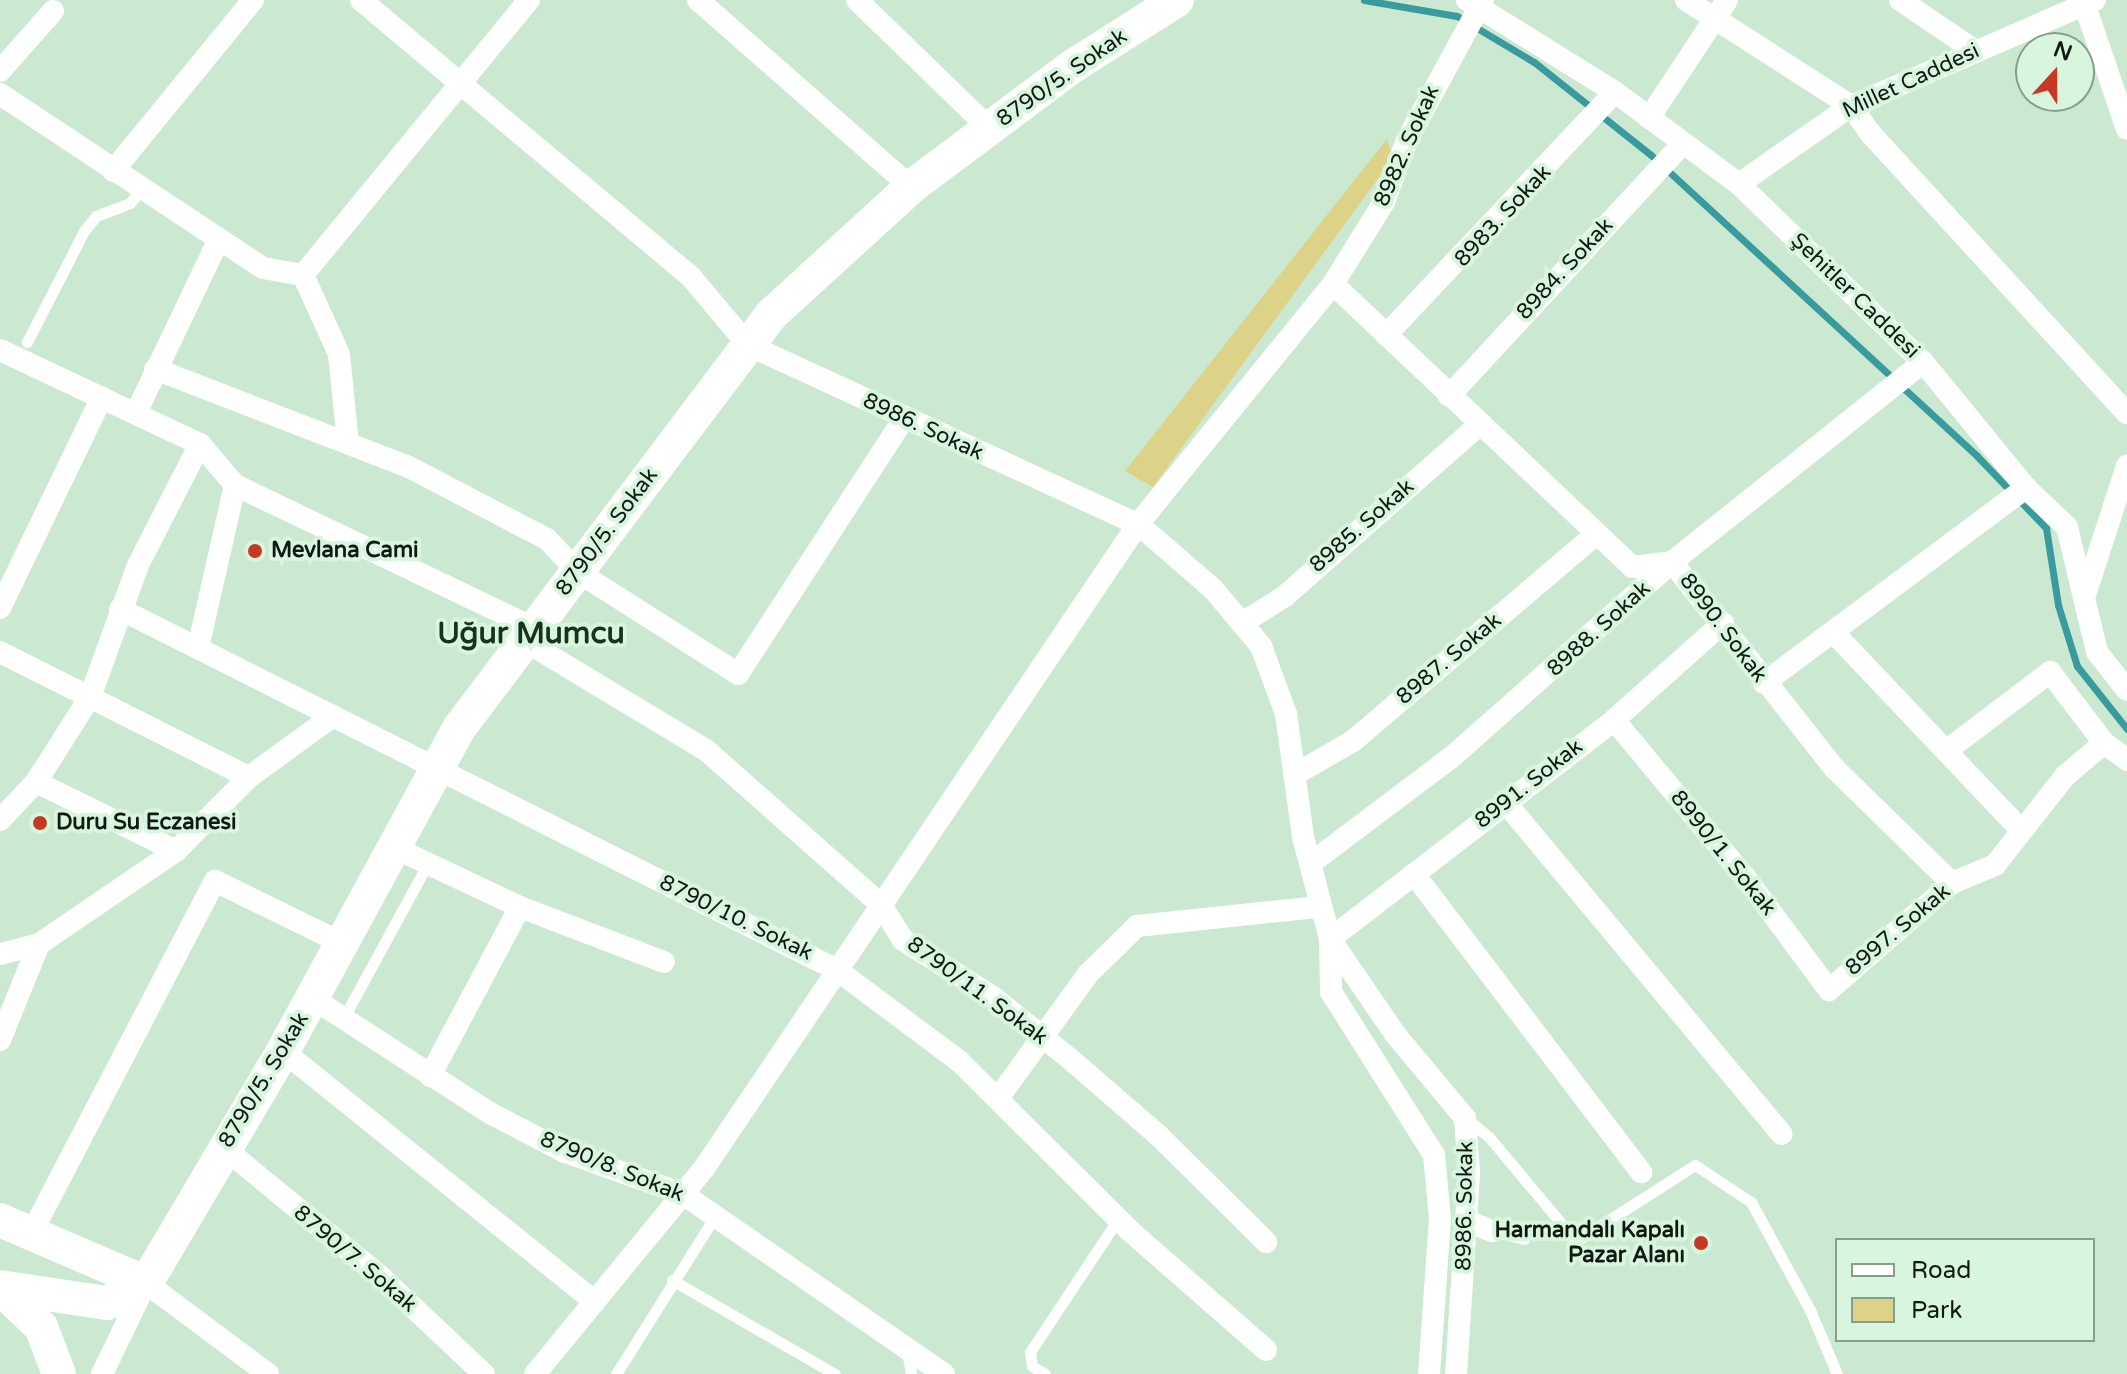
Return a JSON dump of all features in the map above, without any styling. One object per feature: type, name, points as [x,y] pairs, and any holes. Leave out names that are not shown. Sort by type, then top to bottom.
[{"type":"main road","name":"8790/5. Sokak","points":[[146,1283],[283,1051],[460,727],[771,315],[911,187],[1073,66],[1177,0]]},
{"type":"main road","points":[[0,1220],[146,1283]]},
{"type":"main road","points":[[0,1288],[107,1303],[146,1283]]},
{"type":"main road","points":[[0,1288],[41,1327],[59,1374]]},
{"type":"street","points":[[113,171],[253,0]]},
{"type":"street","name":"8986. Sokak","points":[[361,0],[691,277],[748,345],[903,420],[1138,524],[1213,589],[1261,646],[1286,714],[1319,907],[1330,939],[1395,1034],[1465,1118],[1467,1221],[1456,1374]]},
{"type":"street","points":[[303,275],[529,0]]},
{"type":"street","points":[[698,0],[911,187]]},
{"type":"street","points":[[857,0],[989,128]]},
{"type":"street","points":[[1686,0],[1720,9],[1851,106],[2072,359],[2127,413]]},
{"type":"street","points":[[1900,0],[1974,50]]},
{"type":"street","points":[[2088,1],[2121,84],[2127,129]]},
{"type":"street","name":"Millet Caddesi","points":[[1739,184],[1851,106],[2088,1]]},
{"type":"street","name":"8982. Sokak","points":[[535,1374],[683,1194],[1138,524],[1333,284],[1384,202],[1407,140],[1475,2]]},
{"type":"street","name":"Şehitler Caddesi","points":[[1475,2],[1610,98],[1649,118],[1677,149],[1739,184],[1923,362],[2026,489],[2067,527],[2086,592],[2097,652],[2127,690]]},
{"type":"street","points":[[1649,118],[1720,9]]},
{"type":"street","points":[[0,71],[53,11]]},
{"type":"street","points":[[0,94],[263,268],[303,275]]},
{"type":"street","name":"8983. Sokak","points":[[1386,335],[1610,98]]},
{"type":"street","name":"8984. Sokak","points":[[1449,396],[1677,149]]},
{"type":"street","points":[[136,413],[219,239]]},
{"type":"street","points":[[303,275],[339,354],[348,443]]},
{"type":"street","name":"8990. Sokak","points":[[1333,284],[1632,567],[1672,562],[1723,623],[1764,683],[1835,769],[1952,883]]},
{"type":"street","points":[[0,350],[200,444],[235,485],[198,648]]},
{"type":"street","name":"8988. Sokak","points":[[1311,863],[1453,756],[1672,562],[1923,362]]},
{"type":"street","points":[[155,369],[409,467],[547,539],[578,572],[738,674],[903,420]]},
{"type":"street","points":[[0,608],[102,397]]},
{"type":"street","name":"8985. Sokak","points":[[1242,623],[1285,596],[1479,425]]},
{"type":"street","points":[[0,820],[36,782],[90,697],[120,609],[200,444]]},
{"type":"street","points":[[2086,592],[2127,466]]},
{"type":"street","name":"8790/11. Sokak","points":[[235,485],[530,635],[706,750],[881,905],[903,940],[993,997],[1042,1036],[1159,1136],[1266,1242]]},
{"type":"street","points":[[1764,683],[2026,489]]},
{"type":"street","name":"8987. Sokak","points":[[1294,775],[1353,741],[1596,534]]},
{"type":"street","name":"8790/10. Sokak","points":[[120,609],[837,970],[999,1097],[1118,1219],[1266,1350]]},
{"type":"street","name":"8991. Sokak","points":[[1330,939],[1614,720],[1723,623]]},
{"type":"street","points":[[1834,633],[2020,829]]},
{"type":"street","points":[[0,652],[249,777]]},
{"type":"street","points":[[1946,751],[2050,672],[2104,743],[2127,760]]},
{"type":"street","points":[[0,954],[39,944],[176,851],[249,777],[333,716]]},
{"type":"street","name":"8990/1. Sokak","points":[[1614,720],[1745,877],[1829,990]]},
{"type":"street","name":"8997. Sokak","points":[[1829,990],[1952,883],[1995,865],[2020,829],[2065,776],[2104,743]]},
{"type":"street","points":[[36,782],[176,851]]},
{"type":"street","points":[[1505,802],[1782,1134]]},
{"type":"street","points":[[395,848],[520,907],[664,962]]},
{"type":"street","points":[[1414,874],[1641,1172]]},
{"type":"street","points":[[32,1232],[215,881],[342,943]]},
{"type":"street","points":[[430,1076],[520,907]]},
{"type":"street","points":[[999,1097],[1088,974],[1137,926],[1319,907]]},
{"type":"street","name":"8986. Sokak","points":[[1330,939],[1331,992],[1434,1155],[1440,1218],[1429,1374]]},
{"type":"street","points":[[0,1040],[39,944]]},
{"type":"street","name":"8790/8. Sokak","points":[[312,998],[430,1076],[565,1152],[683,1194],[944,1374]]},
{"type":"street","points":[[283,1051],[595,1302]]},
{"type":"street","name":"8790/7. Sokak","points":[[224,1148],[382,1278],[484,1374]]},
{"type":"street","points":[[1467,1221],[1492,1231]]},
{"type":"street","points":[[102,1374],[146,1283],[268,1374]]},
{"type":"lane","points":[[27,342],[84,231],[96,216],[130,203],[141,189]]},
{"type":"lane","points":[[343,1019],[428,863]]},
{"type":"lane","points":[[1465,1118],[1489,1137],[1576,1241],[1695,1165],[1751,1202],[1810,1310],[1837,1374]]},
{"type":"lane","points":[[616,1374],[672,1280],[715,1216]]},
{"type":"lane","points":[[1045,1374],[1032,1366],[1030,1352],[1118,1219]]},
{"type":"lane","points":[[1492,1231],[1524,1239]]},
{"type":"lane","points":[[672,1280],[835,1374]]},
{"type":"lane","points":[[906,1349],[911,1374]]},
{"type":"green space","points":[[1387,139],[1393,158],[1153,487],[1125,471]]},
{"type":"waterway","points":[[1364,0],[1457,16],[1534,62],[1651,155],[1977,456],[2046,528],[2058,605],[2077,666],[2127,729]]},
{"type":"place","name":"Mevlana Cami","points":[[255,551]]},
{"type":"place","name":"Duru Su Eczanesi","points":[[40,823]]},
{"type":"place","name":"Harmandalı Kapalı Pazar Alanı","points":[[1701,1243]]},
{"type":"district","name":"Uğur Mumcu","points":[[531,634]]}]
